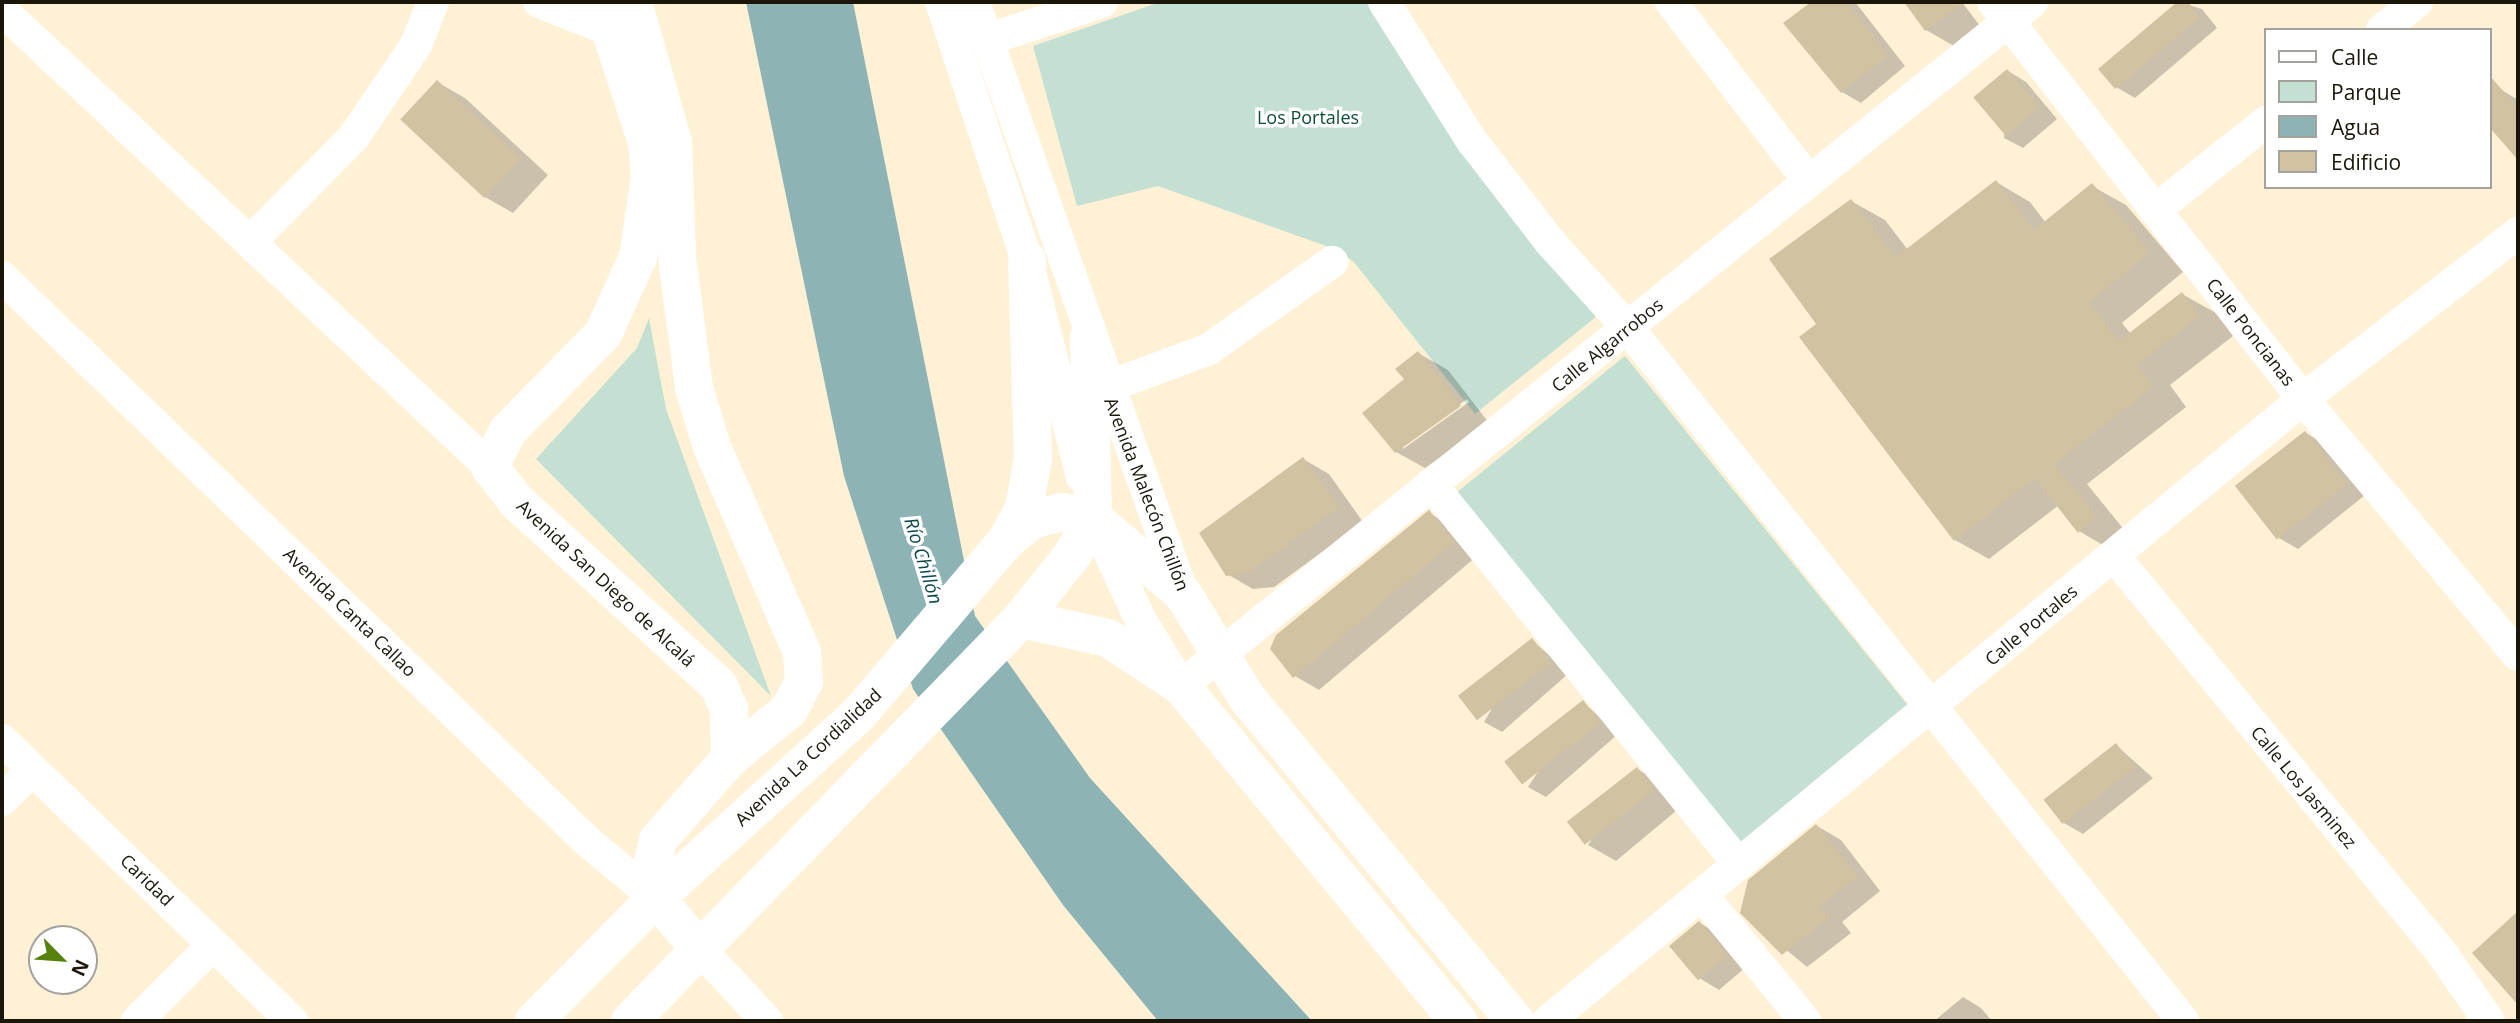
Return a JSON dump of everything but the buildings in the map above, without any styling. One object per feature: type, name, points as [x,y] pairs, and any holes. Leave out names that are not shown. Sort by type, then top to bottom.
[{"type":"main road","points":[[490,467],[507,432],[603,334],[638,257],[650,176],[647,143],[615,11]]},
{"type":"main road","points":[[615,11],[673,142],[677,258],[694,388],[712,447],[802,652],[804,681],[789,710],[730,758],[658,840],[652,867],[656,898]]},
{"type":"main road","points":[[1007,540],[1024,508],[1033,459],[1027,260]]},
{"type":"main road","points":[[630,1021],[698,947],[1021,619],[1093,518],[1089,337]]},
{"type":"main road","name":"Avenida San Diego de Alcalá","points":[[490,467],[517,502],[719,687],[729,709],[730,758]]},
{"type":"main road","name":"Avenida La Cordialidad","points":[[534,1021],[656,898],[863,709],[984,572],[1007,540],[1042,517],[1062,512],[1093,518]]},
{"type":"main road","points":[[1093,518],[1183,594]]},
{"type":"main road","name":"Avenida Malecón Chillón","points":[[1183,594],[1247,698],[1515,1021]]},
{"type":"main road","points":[[1021,619],[1108,638],[1181,686],[1458,1021]]},
{"type":"main road","name":"Avenida Canta Callao","points":[[656,898],[698,947]]},
{"type":"street","points":[[250,243],[353,138],[416,46],[433,2]]},
{"type":"street","points":[[540,2],[615,11]]},
{"type":"street","points":[[941,2],[1027,260],[1093,518],[1141,621],[1181,686]]},
{"type":"street","name":"Avenida Malecón Chillón","points":[[974,2],[1089,337],[1183,594]]},
{"type":"street","points":[[986,40],[1102,2]]},
{"type":"street","points":[[1384,2],[1472,141],[1550,242],[1628,328],[1930,709],[2183,1021]]},
{"type":"street","points":[[1671,2],[1809,181]]},
{"type":"street","points":[[2384,28],[2417,2]]},
{"type":"street","name":"Calle Algarrobos","points":[[1181,686],[1809,181],[2011,8]]},
{"type":"street","name":"Calle Poncianas","points":[[2011,8],[2155,210],[2303,399],[2518,655]]},
{"type":"street","points":[[2,10],[490,467]]},
{"type":"street","points":[[2155,210],[2264,124]]},
{"type":"street","name":"Calle Portales","points":[[1548,1021],[2303,399],[2515,241]]},
{"type":"street","points":[[1107,387],[1209,349],[1332,262]]},
{"type":"street","name":"Avenida Canta Callao","points":[[2,277],[587,841],[656,898]]},
{"type":"street","points":[[1431,484],[1739,864]]},
{"type":"street","name":"Calle Los Jasminez","points":[[2114,556],[2441,952],[2489,1021]]},
{"type":"street","name":"Caridad","points":[[2,740],[292,1021]]},
{"type":"street","points":[[2,800],[32,770]]},
{"type":"street","points":[[1702,895],[1805,1021]]},
{"type":"street","points":[[137,1021],[213,944]]},
{"type":"street","points":[[698,947],[754,1017]]},
{"type":"green space","name":"Los Portales","points":[[1160,2],[1375,2],[1521,219],[1596,317],[1475,414],[1353,261],[1329,247],[1158,186],[1077,206],[1033,46]]},
{"type":"green space","points":[[649,318],[666,409],[771,696],[536,459],[637,348]]},
{"type":"green space","points":[[1625,356],[1911,709],[1735,851],[1449,498]]},
{"type":"water","name":"Río Chillón","points":[[746,2],[853,2],[975,616],[1090,778],[1312,1021],[1158,1021],[1063,905],[913,689],[844,476]]}]
